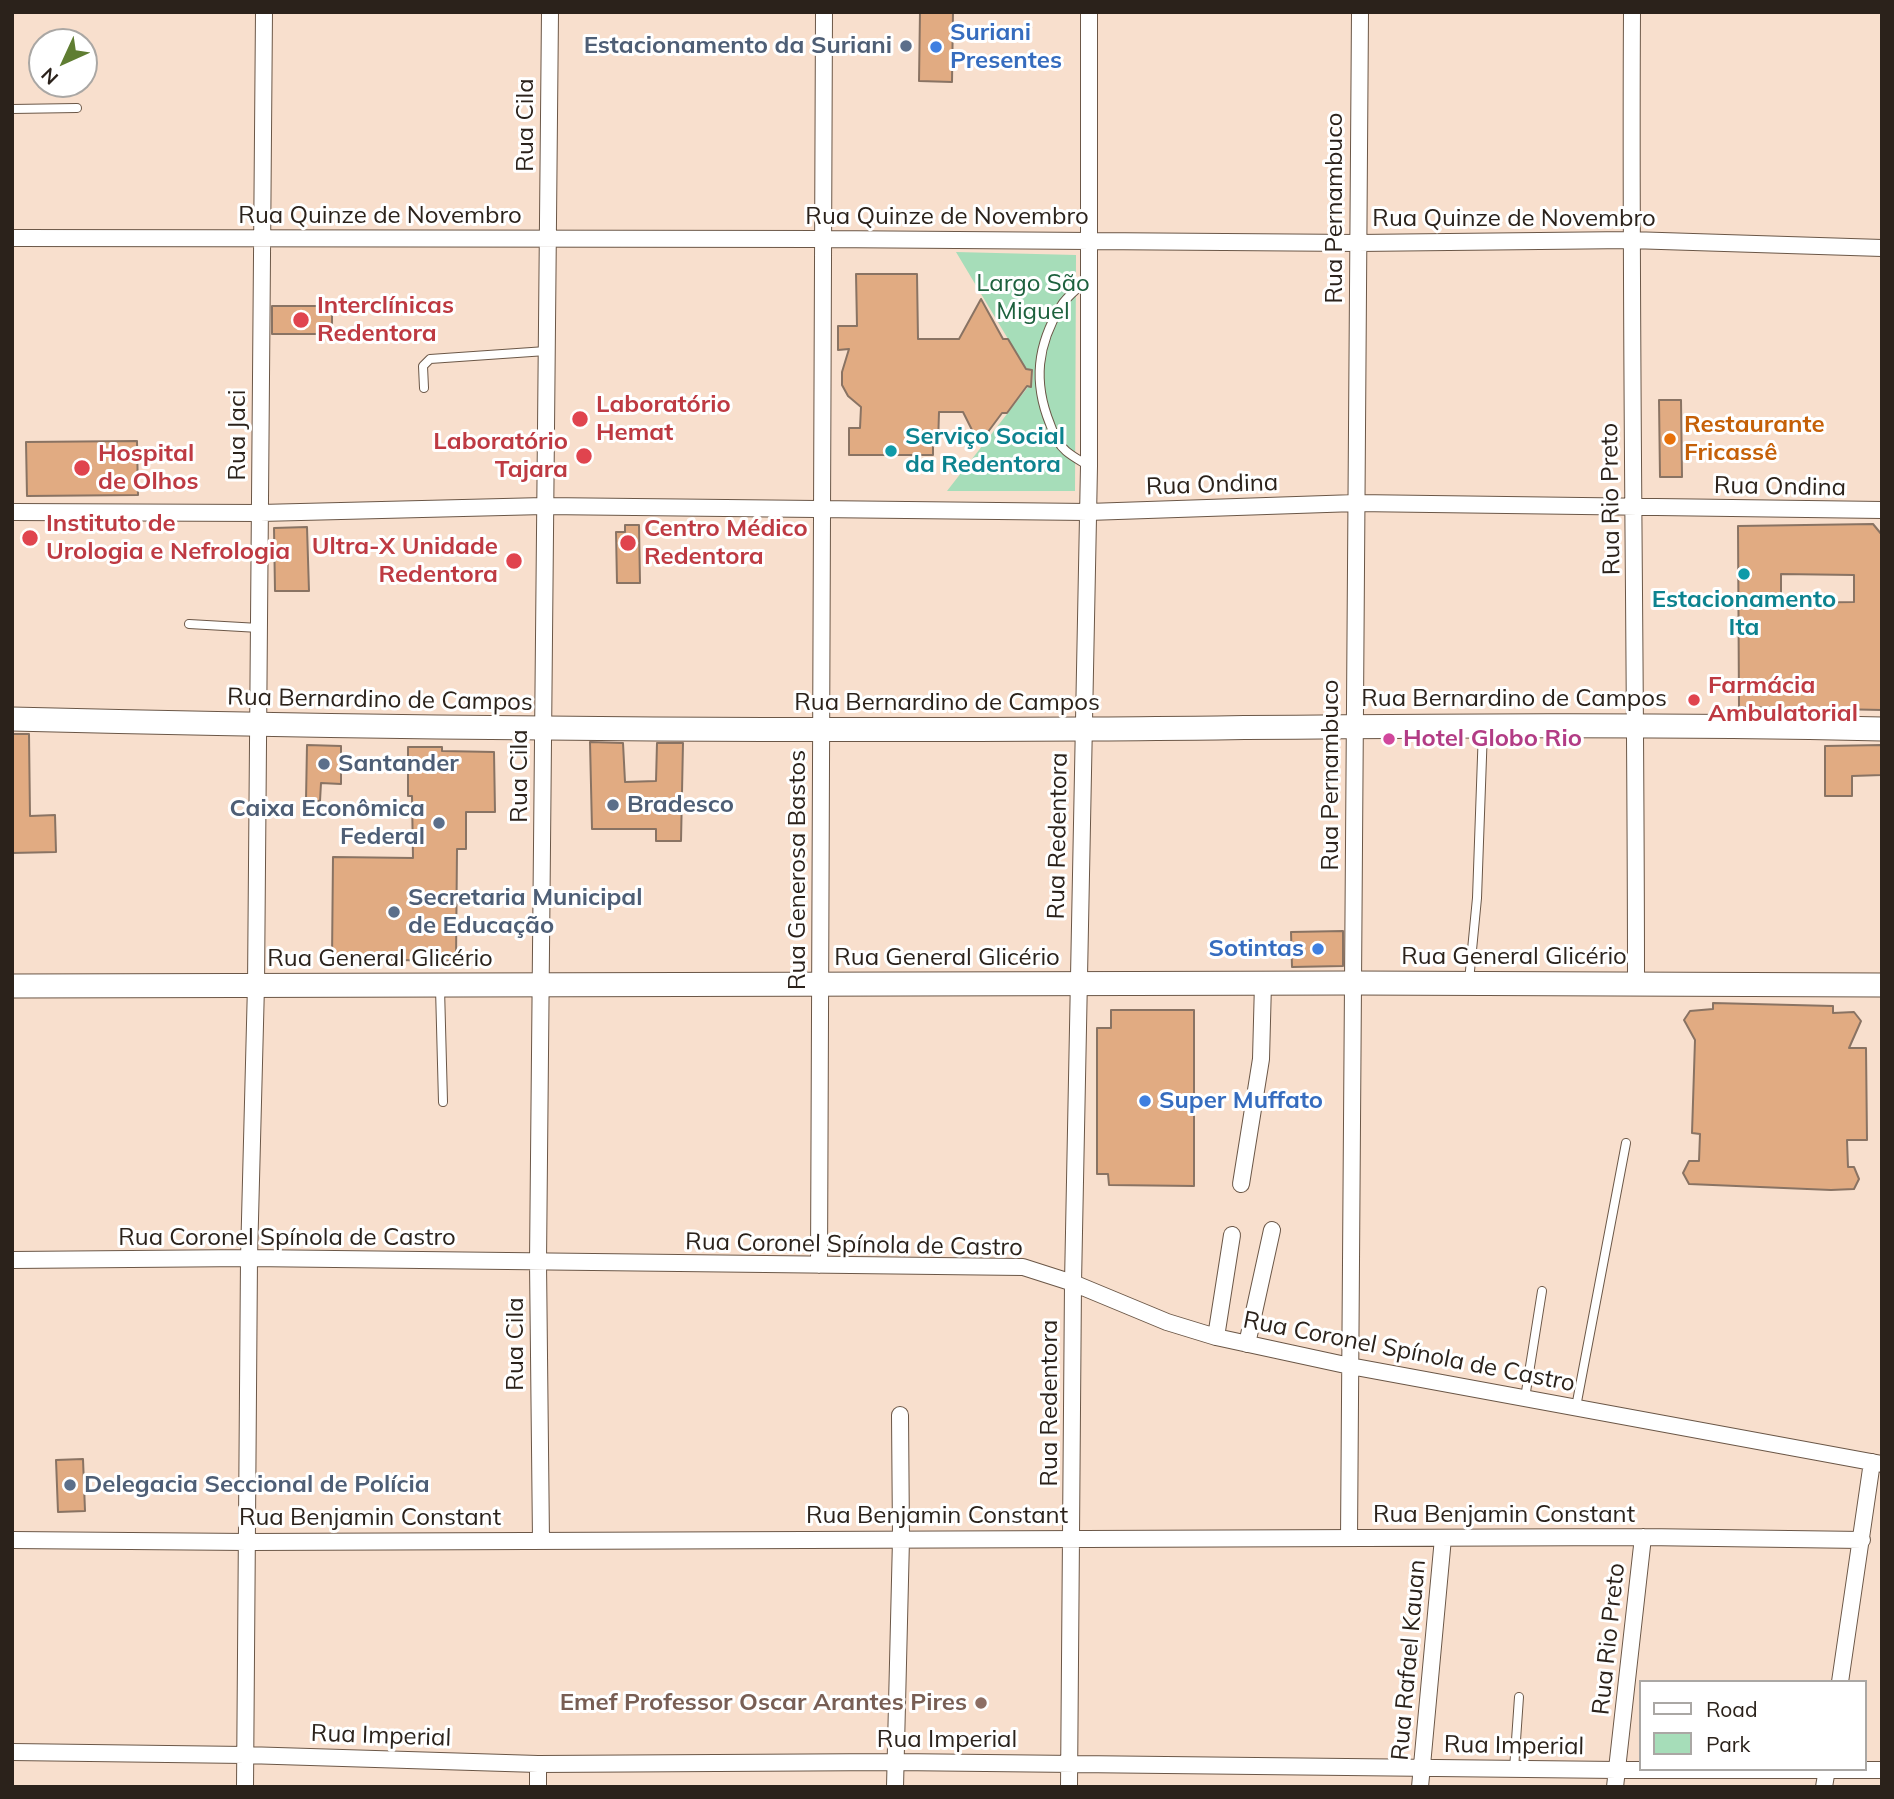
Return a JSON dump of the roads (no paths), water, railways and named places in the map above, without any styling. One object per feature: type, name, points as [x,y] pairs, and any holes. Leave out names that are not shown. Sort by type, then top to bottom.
[{"type":"street","name":"Rua Jaci","points":[[245,1787],[249,1258],[256,985],[264,12]]},
{"type":"street","name":"Rua Cila","points":[[541,1541],[538,1262],[550,12]]},
{"type":"street","name":"Rua Generosa Bastos","points":[[819,1265],[824,12]]},
{"type":"street","name":"Rua Redentora","points":[[1069,1787],[1073,1283],[1089,466],[1089,12]]},
{"type":"street","name":"Rua Pernambuco","points":[[1349,1538],[1360,12]]},
{"type":"street","name":"Rua Rio Preto","points":[[1632,12],[1630,240],[1635,508],[1636,984]]},
{"type":"street","name":"Rua Quinze de Novembro","points":[[12,239],[823,239],[1358,243],[1630,240],[1882,248]]},
{"type":"street","name":"Rua Ondina","points":[[12,512],[260,513],[544,506],[1088,512],[1356,503],[1882,510]]},
{"type":"street","name":"Rua Bernardino de Campos","points":[[12,719],[543,729],[1082,729],[1636,724],[1882,729]]},
{"type":"street","name":"Rua General Glicério","points":[[12,986],[1080,983],[1882,985]]},
{"type":"street","points":[[1241,1184],[1261,1059],[1264,983]]},
{"type":"street","points":[[1248,1344],[1272,1230]]},
{"type":"street","points":[[1216,1337],[1232,1235]]},
{"type":"street","name":"Rua Coronel Spínola de Castro","points":[[12,1260],[249,1258],[1023,1267],[1073,1283],[1167,1322],[1216,1337],[1350,1366],[1877,1463]]},
{"type":"street","points":[[895,1787],[901,1539],[900,1415]]},
{"type":"street","points":[[1840,1680],[1877,1463]]},
{"type":"street","name":"Rua Rio Preto","points":[[1616,1779],[1643,1537]]},
{"type":"street","name":"Rua Benjamin Constant","points":[[12,1540],[248,1542],[1643,1537],[1862,1540]]},
{"type":"street","name":"Rua Rafael Kauan","points":[[1420,1787],[1443,1538]]},
{"type":"street","name":"Rua Imperial","points":[[12,1752],[245,1755],[538,1765],[895,1762],[1514,1769],[1616,1779],[1826,1776],[1882,1770]]},
{"type":"street","points":[[538,1765],[538,1787]]},
{"type":"lane","points":[[12,109],[77,108]]},
{"type":"lane","points":[[1088,278],[1063,304],[1048,332],[1038,378],[1042,404],[1052,431],[1065,450],[1089,466]]},
{"type":"lane","points":[[424,388],[423,366],[430,359],[546,351]]},
{"type":"lane","points":[[189,624],[259,628]]},
{"type":"lane","points":[[1469,983],[1477,898],[1483,726]]},
{"type":"lane","points":[[440,985],[443,1102]]},
{"type":"lane","points":[[1576,1408],[1626,1143]]},
{"type":"lane","points":[[1525,1398],[1542,1291]]},
{"type":"lane","points":[[1514,1769],[1519,1697]]},
{"type":"place","name":"Estacionamento da Suriani","points":[[906,46]]},
{"type":"place","name":"Suriani Presentes","points":[[936,47]]},
{"type":"place","name":"Interclínicas Redentora","points":[[301,320]]},
{"type":"place","name":"Laboratório Hemat","points":[[580,419]]},
{"type":"place","name":"Restaurante Fricassê","points":[[1670,439]]},
{"type":"place","name":"Serviço Social da Redentora","points":[[891,451]]},
{"type":"place","name":"Laboratório Tajara","points":[[584,456]]},
{"type":"place","name":"Hospital de Olhos","points":[[82,468]]},
{"type":"place","name":"Instituto de Urologia e Nefrologia","points":[[30,538]]},
{"type":"place","name":"Centro Médico Redentora","points":[[628,543]]},
{"type":"place","name":"Ultra-X Unidade Redentora","points":[[514,561]]},
{"type":"place","name":"Estacionamento Ita","points":[[1744,574]]},
{"type":"place","name":"Farmácia Ambulatorial","points":[[1694,700]]},
{"type":"place","name":"Hotel Globo Rio","points":[[1389,739]]},
{"type":"place","name":"Santander","points":[[324,764]]},
{"type":"place","name":"Bradesco","points":[[613,805]]},
{"type":"place","name":"Caixa Econômica Federal","points":[[439,823]]},
{"type":"place","name":"Secretaria Municipal de Educação","points":[[394,912]]},
{"type":"place","name":"Sotintas","points":[[1318,949]]},
{"type":"place","name":"Super Muffato","points":[[1145,1101]]},
{"type":"place","name":"Delegacia Seccional de Polícia","points":[[70,1485]]},
{"type":"place","name":"Emef Professor Oscar Arantes Pires","points":[[981,1703]]},
{"type":"park label","name":"Largo São Miguel","points":[[1033,298]]}]
